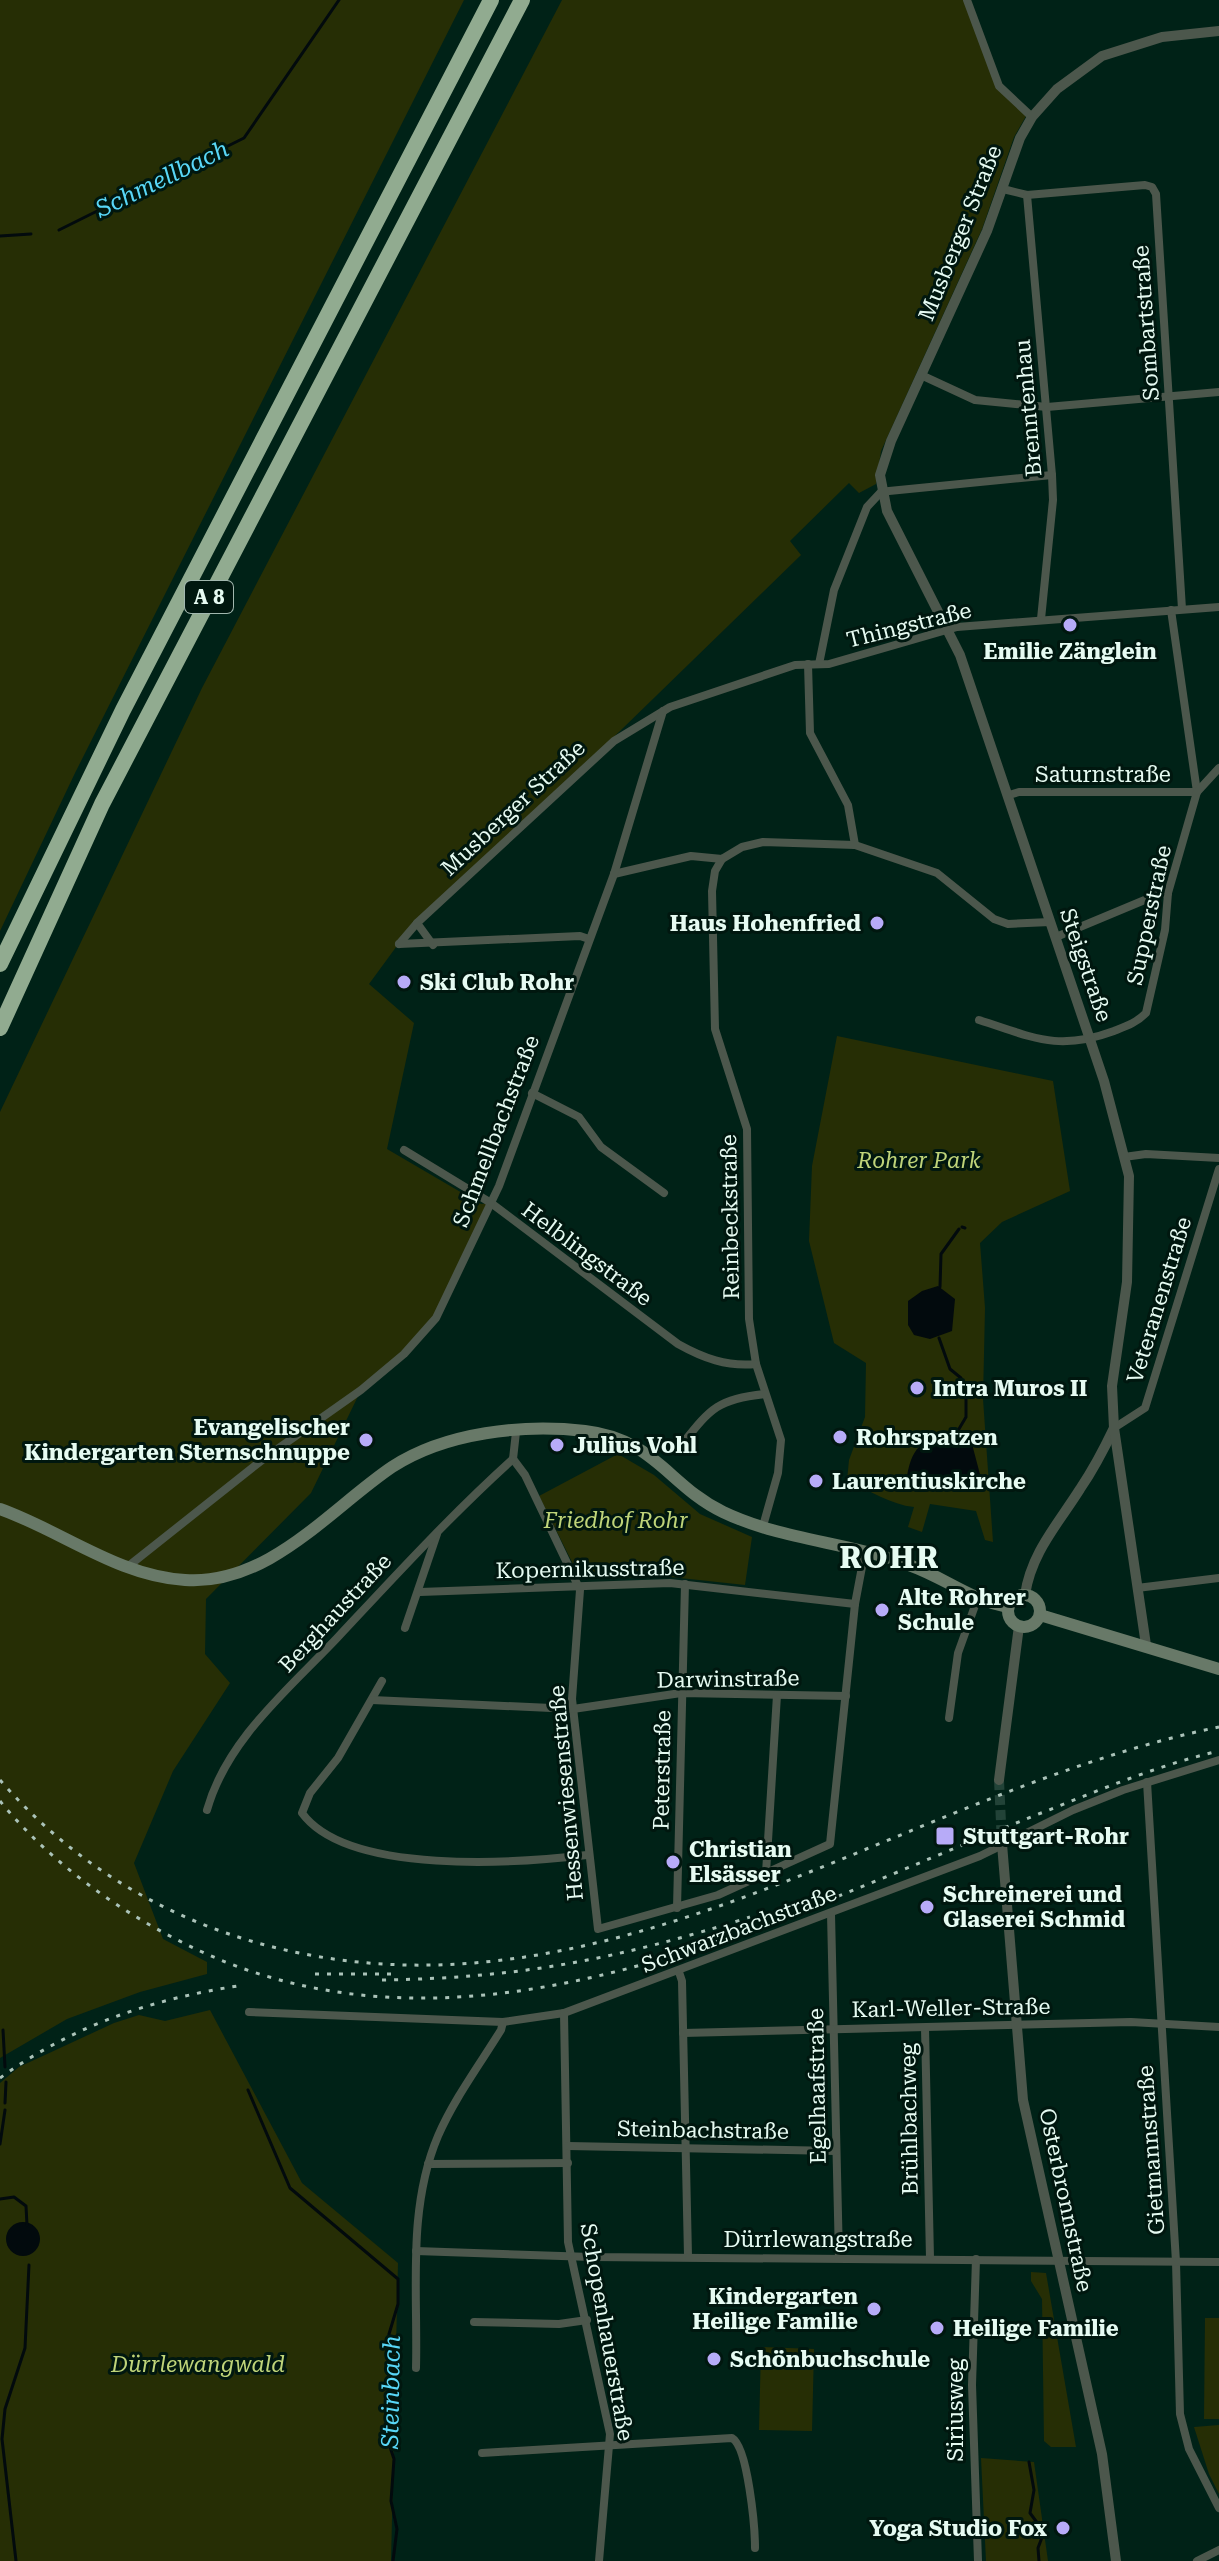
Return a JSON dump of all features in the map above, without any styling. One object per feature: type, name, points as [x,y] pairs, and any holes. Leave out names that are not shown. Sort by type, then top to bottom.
[{"type":"highway","name":"A 8","points":[[0,964],[101,752],[491,0]]},
{"type":"highway","name":"A 8","points":[[0,1028],[102,804],[522,0]]},
{"type":"main road","points":[[0,1509],[126,1568],[186,1580],[231,1575],[276,1553],[393,1467],[416,1454],[455,1440],[516,1432],[584,1431],[628,1442],[648,1452],[721,1511],[763,1526],[909,1564],[977,1600],[1008,1607]]},
{"type":"main road","points":[[1025,1595],[1037,1602],[1040,1615],[1033,1625],[1019,1626],[1010,1620],[1008,1607],[1015,1598],[1025,1595]]},
{"type":"main road","points":[[1040,1615],[1219,1669]]},
{"type":"street","points":[[967,0],[999,86],[1032,117]]},
{"type":"street","name":"Musberger Straße","points":[[881,492],[884,458],[1003,189],[1020,138],[1032,117],[1057,89],[1102,56],[1162,37],[1219,31]]},
{"type":"street","name":"Sombartstraße","points":[[1003,189],[1027,195],[1152,187],[1156,194],[1182,609]]},
{"type":"street","name":"Brenntenhau","points":[[1027,195],[1053,500],[1041,619]]},
{"type":"street","points":[[921,375],[975,400],[1047,407],[1219,392]]},
{"type":"street","points":[[819,664],[834,590],[867,507],[881,492],[1052,475]]},
{"type":"street","name":"Steigstraße","points":[[881,492],[887,511],[948,630],[1009,795],[1090,1038],[1124,1157],[1131,1197],[1131,1228],[1127,1282],[1113,1365],[1114,1428],[1146,1645]]},
{"type":"street","name":"Thingstraße","points":[[663,711],[795,665],[819,664],[948,630],[1041,619],[1219,607]]},
{"type":"street","points":[[1171,610],[1197,792]]},
{"type":"street","points":[[808,664],[810,733],[848,805],[855,845]]},
{"type":"street","name":"Musberger Straße","points":[[433,945],[399,944],[417,923],[614,741],[663,711]]},
{"type":"street","name":"Schmellbachstraße","points":[[126,1568],[266,1457],[346,1401],[404,1354],[436,1318],[491,1203],[614,874],[663,711]]},
{"type":"street","name":"Supperstraße","points":[[1090,1038],[1137,1023],[1146,1013],[1165,930],[1168,893],[1197,792],[1218,770]]},
{"type":"street","name":"Saturnstraße","points":[[1009,795],[1019,792],[1197,792]]},
{"type":"street","points":[[614,874],[691,856],[722,859],[742,847],[763,842],[855,845],[937,873],[994,919],[1008,924],[1050,922]]},
{"type":"street","name":"Reinbeckstraße","points":[[722,859],[715,871],[712,891],[715,1029],[747,1129],[749,1319],[756,1364],[775,1414],[781,1440],[778,1473],[763,1526]]},
{"type":"street","points":[[1056,937],[1168,893]]},
{"type":"street","points":[[417,923],[433,945],[580,936],[589,939]]},
{"type":"street","points":[[979,1020],[1055,1043],[1090,1038]]},
{"type":"street","points":[[532,1093],[579,1117],[601,1147],[664,1193]]},
{"type":"street","name":"Helblingstraße","points":[[404,1150],[491,1203],[678,1344],[701,1357],[723,1363],[756,1364]]},
{"type":"street","points":[[1124,1157],[1219,1158]]},
{"type":"street","name":"Veteranenstraße","points":[[1114,1428],[1145,1408],[1186,1285],[1194,1241],[1219,1169]]},
{"type":"street","points":[[683,1443],[707,1412],[721,1401],[765,1394]]},
{"type":"street","points":[[1025,1595],[1043,1544],[1100,1456],[1114,1428]]},
{"type":"street","points":[[513,1459],[516,1432]]},
{"type":"street","points":[[1100,1456],[1120,1459]]},
{"type":"street","name":"Berghaustraße","points":[[207,1810],[214,1786],[245,1736],[438,1529],[513,1459]]},
{"type":"street","name":"Hessenwiesenstraße","points":[[513,1459],[525,1475],[578,1585],[573,1709],[587,1855],[598,1929],[677,1908]]},
{"type":"street","points":[[405,1628],[420,1592],[438,1529]]},
{"type":"street","points":[[677,1908],[830,1844],[855,1604],[865,1551]]},
{"type":"street","points":[[1137,1588],[1219,1578]]},
{"type":"street","name":"Kopernikusstraße","points":[[420,1592],[685,1584],[855,1604]]},
{"type":"street","name":"Peterstraße","points":[[677,1908],[685,1584]]},
{"type":"street","points":[[949,1718],[958,1653],[977,1600]]},
{"type":"street","points":[[999,1780],[1019,1626]]},
{"type":"street","points":[[382,1681],[338,1758],[310,1793],[302,1813],[309,1822],[344,1841],[416,1859],[466,1863],[532,1862],[587,1855]]},
{"type":"street","name":"Darwinstraße","points":[[372,1700],[573,1709],[681,1693],[846,1696]]},
{"type":"street","points":[[766,1873],[777,1695]]},
{"type":"street","name":"Schwarzbachstraße","points":[[249,2012],[503,2022],[564,2013],[980,1856],[1073,1810],[1147,1782],[1219,1760]]},
{"type":"street","name":"Gietmannstraße","points":[[1147,1782],[1176,2262],[1180,2414],[1189,2449],[1219,2508]]},
{"type":"street","name":"Osterbronnstraße","points":[[1002,1844],[1023,2100],[1102,2454],[1116,2561]]},
{"type":"street","name":"Egelhaafstraße","points":[[831,1914],[839,2258]]},
{"type":"street","points":[[679,1972],[688,2256]]},
{"type":"street","name":"Schopenhauerstraße","points":[[564,2013],[572,2255],[602,2388],[610,2446],[599,2561]]},
{"type":"street","points":[[416,2368],[416,2251],[421,2194],[428,2164],[439,2133],[503,2022]]},
{"type":"street","name":"Karl-Weller-Straße","points":[[683,2033],[1161,2023],[1219,2027]]},
{"type":"street","name":"Brühlbachweg","points":[[925,2028],[930,2258]]},
{"type":"street","name":"Steinbachstraße","points":[[568,2146],[836,2151]]},
{"type":"street","points":[[428,2164],[568,2163]]},
{"type":"street","name":"Dürrlewangstraße","points":[[416,2251],[1219,2262]]},
{"type":"street","name":"Siriusweg","points":[[976,2259],[972,2410],[978,2561]]},
{"type":"street","points":[[474,2322],[559,2324],[587,2320]]},
{"type":"street","points":[[482,2453],[737,2441],[755,2524],[755,2548]]},
{"type":"street","points":[[1197,2561],[1219,2550]]},
{"type":"green space","points":[[0,0],[464,0],[75,773],[0,931]]},
{"type":"green space","points":[[562,0],[967,0],[990,68],[1026,116],[1014,137],[982,229],[881,451],[876,484],[859,493],[849,483],[790,541],[801,555],[620,731],[413,924],[369,984],[414,1023],[387,1149],[481,1204],[491,1203],[454,1285],[421,1336],[361,1390],[311,1493],[206,1599],[205,1654],[230,1683],[173,1771],[134,1863],[163,1939],[207,1962],[207,1974],[140,1992],[67,2019],[0,2058],[0,1112],[202,688]]},
{"type":"green space","name":"Rohrer Park","points":[[837,1036],[1053,1081],[1070,1191],[1002,1222],[980,1243],[985,1308],[983,1399],[993,1542],[985,1540],[976,1511],[930,1504],[922,1532],[908,1527],[914,1507],[889,1500],[847,1481],[849,1460],[865,1417],[866,1363],[834,1343],[809,1241],[812,1166]]},
{"type":"green space","name":"Friedhof Rohr","points":[[618,1454],[654,1475],[700,1514],[752,1537],[745,1585],[671,1577],[580,1578],[539,1496]]},
{"type":"green space","name":"Dürrlewangwald","points":[[210,2010],[302,2183],[398,2263],[391,2561],[0,2561],[0,2083],[19,2067],[114,2023],[139,2015],[165,2021]]},
{"type":"green space","points":[[1031,2272],[1046,2273],[1076,2447],[1051,2447],[1044,2441],[1042,2299],[1031,2281]]},
{"type":"green space","points":[[1205,2318],[1219,2318],[1219,2419],[1204,2419]]},
{"type":"green space","points":[[761,2347],[814,2349],[812,2431],[759,2430]]},
{"type":"green space","points":[[1219,2425],[1219,2494],[1194,2427]]},
{"type":"green space","points":[[981,2458],[1034,2462],[1048,2561],[986,2561]]},
{"type":"shaded area","points":[[938,1286],[955,1299],[952,1331],[930,1339],[914,1335],[908,1325],[908,1301],[922,1291]]},
{"type":"shaded area","points":[[956,1434],[972,1444],[982,1482],[977,1481],[976,1490],[907,1476],[913,1456],[922,1444]]},
{"type":"shaded area","points":[[23,2222],[35,2227],[40,2239],[35,2251],[23,2256],[11,2251],[6,2239],[11,2227]]},
{"type":"waterway","name":"Schmellbach","points":[[59,230],[244,138],[339,0]]},
{"type":"waterway","name":"Schmellbach","points":[[0,236],[31,234]]},
{"type":"waterway","points":[[940,1287],[941,1254],[959,1229]]},
{"type":"waterway","points":[[939,1338],[950,1369],[961,1378],[966,1398],[966,1417],[956,1434]]},
{"type":"waterway","name":"Steinbach","points":[[3,2030],[5,2067]]},
{"type":"waterway","name":"Steinbach","points":[[5,2103],[6,2082]]},
{"type":"waterway","name":"Steinbach","points":[[248,2090],[290,2188],[398,2279],[398,2304],[389,2334],[392,2390],[388,2441],[394,2459],[391,2501],[397,2529],[393,2561]]},
{"type":"waterway","name":"Steinbach","points":[[0,2144],[5,2110]]},
{"type":"waterway","name":"Steinbach","points":[[0,2199],[14,2197],[26,2206],[27,2225]]},
{"type":"waterway","name":"Steinbach","points":[[16,2561],[2,2439],[5,2409],[25,2348],[29,2265]]},
{"type":"waterway","points":[[1029,2462],[1034,2490],[1030,2513],[1044,2532],[1038,2548],[1039,2561]]},
{"type":"tunnel","points":[[999,1780],[1002,1844]]},
{"type":"railway","points":[[0,1780],[56,1836],[87,1860],[154,1902],[227,1933],[265,1945],[391,1964],[514,1959],[633,1933],[750,1895],[1100,1759],[1219,1727]]},
{"type":"railway","points":[[0,1801],[43,1847],[91,1887],[144,1922],[200,1951],[304,1986],[410,1998],[516,1991],[623,1970],[728,1938],[1124,1781],[1219,1751]]},
{"type":"railway","points":[[382,1980],[480,1975],[569,1964],[656,1944],[750,1917]]},
{"type":"railway","points":[[315,1974],[395,1974]]},
{"type":"railway","points":[[0,2078],[56,2043],[116,2016],[179,1998],[244,1985]]},
{"type":"place","name":"Emilie Zänglein","points":[[1070,625]]},
{"type":"place","name":"Haus Hohenfried","points":[[877,923]]},
{"type":"place","name":"Ski Club Rohr","points":[[404,982]]},
{"type":"place","name":"Intra Muros II","points":[[917,1388]]},
{"type":"place","name":"Rohrspatzen","points":[[840,1437]]},
{"type":"place","name":"Evangelischer Kindergarten Sternschnuppe","points":[[366,1440]]},
{"type":"place","name":"Julius Vohl","points":[[557,1445]]},
{"type":"place","name":"Laurentiuskirche","points":[[816,1481]]},
{"type":"place","name":"Alte Rohrer Schule","points":[[882,1610]]},
{"type":"place","name":"Stuttgart-Rohr","points":[[945,1836]]},
{"type":"place","name":"Christian Elsässer","points":[[673,1862]]},
{"type":"place","name":"Schreinerei und Glaserei Schmid","points":[[927,1907]]},
{"type":"place","name":"Kindergarten Heilige Familie","points":[[874,2309]]},
{"type":"place","name":"Heilige Familie","points":[[937,2328]]},
{"type":"place","name":"Schönbuchschule","points":[[714,2359]]},
{"type":"place","name":"Yoga Studio Fox","points":[[1063,2528]]},
{"type":"district","name":"ROHR","points":[[890,1557]]}]
